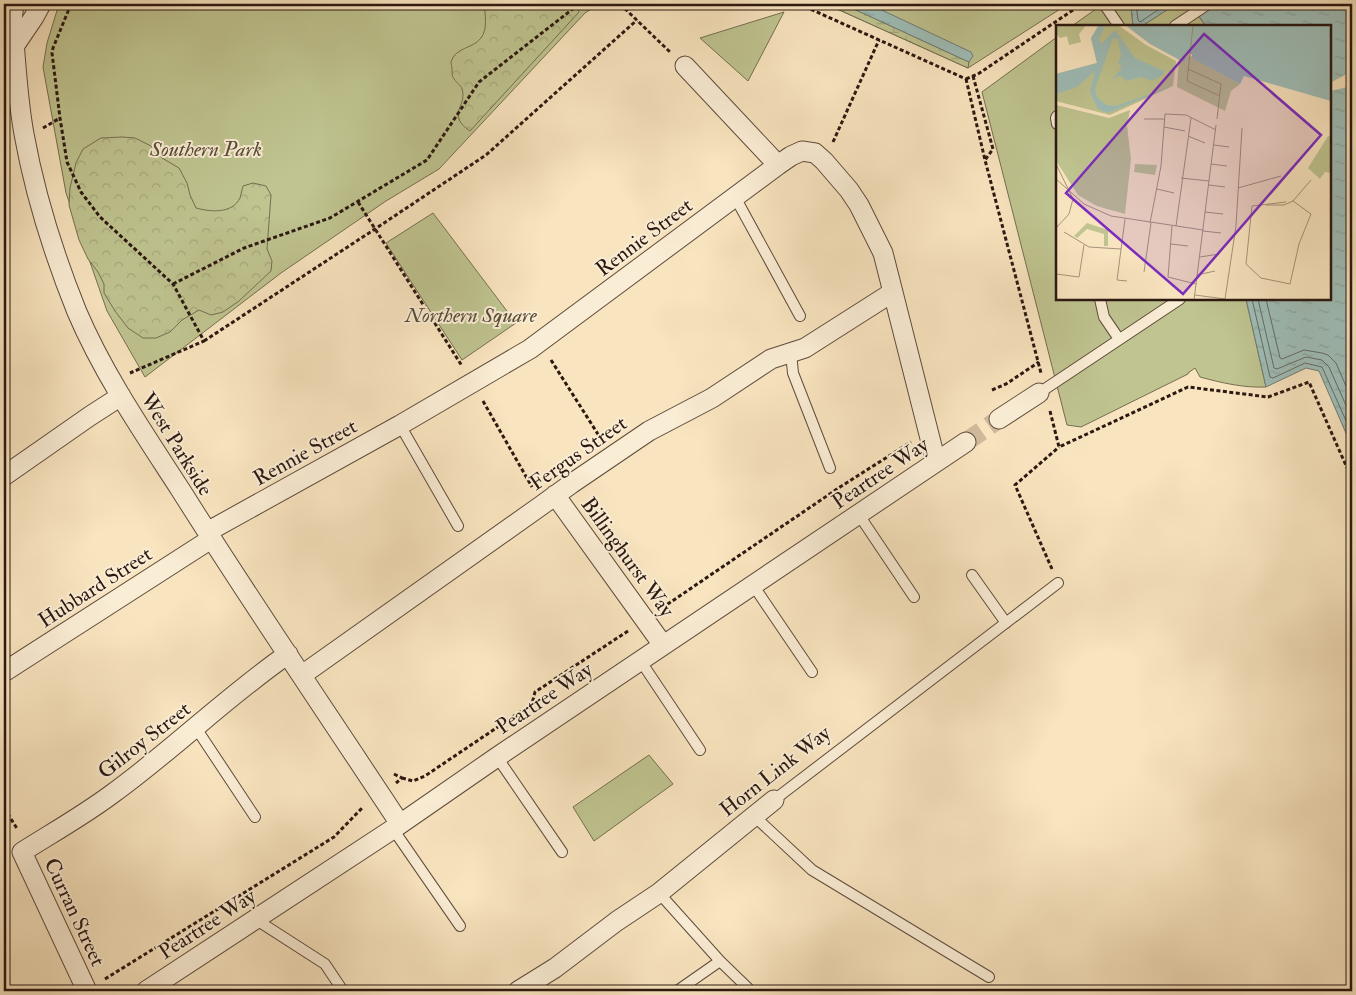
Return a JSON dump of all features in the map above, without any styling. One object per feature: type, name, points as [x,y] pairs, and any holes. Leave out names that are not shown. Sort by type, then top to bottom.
[{"type":"street","name":"West Parkside","points":[[14,4],[9,51],[34,183],[60,266],[78,313],[98,356],[209,536],[302,675],[397,826]]},
{"type":"street","points":[[9,51],[34,18],[41,4]]},
{"type":"street","points":[[685,66],[778,165]]},
{"type":"street","name":"Rennie Street","points":[[209,536],[530,349],[778,165],[802,151],[814,153],[824,161],[849,190],[859,205],[883,252],[936,462]]},
{"type":"street","name":"Fergus Street","points":[[302,675],[649,431],[712,398],[771,359],[806,348],[893,292]]},
{"type":"street","points":[[999,420],[1041,386]]},
{"type":"street","points":[[4,476],[121,396]]},
{"type":"street","name":"Peartree Way","points":[[155,989],[663,644],[966,442]]},
{"type":"street","name":"Billinghurst Way","points":[[549,500],[663,644]]},
{"type":"street","name":"Hubbard Street","points":[[4,672],[209,536]]},
{"type":"street","name":"Gilroy Street","points":[[22,852],[111,795],[196,728],[257,676],[288,654]]},
{"type":"street","name":"Horn Link Way","points":[[518,991],[555,968],[659,893],[774,800]]},
{"type":"street","name":"Curran Street","points":[[22,852],[93,987]]},
{"type":"lane","points":[[1104,4],[1118,25]]},
{"type":"lane","points":[[1176,25],[1208,4]]},
{"type":"lane","points":[[735,197],[800,316]]},
{"type":"lane","points":[[1100,300],[1104,316],[1119,339]]},
{"type":"lane","points":[[1041,386],[1119,339],[1178,300]]},
{"type":"lane","points":[[791,353],[793,373],[830,468]]},
{"type":"lane","points":[[400,425],[458,526]]},
{"type":"lane","points":[[859,515],[914,597]]},
{"type":"lane","points":[[972,575],[1006,623]]},
{"type":"lane","name":"Horn Link Way","points":[[774,800],[1058,583]]},
{"type":"lane","points":[[753,585],[812,672]]},
{"type":"lane","points":[[640,660],[700,750]]},
{"type":"lane","points":[[196,728],[255,818]]},
{"type":"lane","points":[[496,757],[562,852]]},
{"type":"lane","points":[[753,816],[812,870],[989,977]]},
{"type":"lane","points":[[397,826],[460,926]]},
{"type":"lane","points":[[659,893],[720,961],[751,991]]},
{"type":"lane","points":[[256,919],[325,964],[343,991]]},
{"type":"lane","points":[[677,991],[720,961]]},
{"type":"path","points":[[71,4],[52,54],[68,162],[81,192],[100,217],[173,284],[204,340]]},
{"type":"path","points":[[173,284],[244,248],[330,218],[427,160],[479,82],[579,4]]},
{"type":"path","points":[[620,4],[685,66]]},
{"type":"path","points":[[799,4],[966,79],[978,74],[1082,4]]},
{"type":"path","points":[[128,374],[204,340],[375,230],[486,155],[637,20]]},
{"type":"path","points":[[831,148],[879,40]]},
{"type":"path","points":[[973,76],[993,149],[985,160]]},
{"type":"path","points":[[966,79],[985,160],[1039,362],[1041,386]]},
{"type":"path","points":[[42,128],[60,118]]},
{"type":"path","points":[[358,202],[549,500]]},
{"type":"path","points":[[540,342],[612,456]]},
{"type":"path","points":[[992,390],[1006,384],[1039,362]]},
{"type":"path","points":[[1058,583],[1016,485],[1059,447],[1188,387],[1268,397],[1309,382],[1352,479]]},
{"type":"path","points":[[1052,419],[1059,447]]},
{"type":"path","points":[[655,612],[840,487],[912,441]]},
{"type":"path","points":[[402,778],[412,781],[425,776],[532,704],[535,692],[632,628]]},
{"type":"path","points":[[93,987],[334,837],[366,804]]},
{"type":"green space","name":"Southern Park","points":[[59,4],[599,4],[585,13],[439,169],[386,201],[281,273],[145,377],[107,311],[66,193],[43,67],[47,43]]},
{"type":"green space","points":[[484,4],[576,4],[579,12],[470,131],[459,120],[458,115],[463,95],[461,88],[453,77],[451,62],[456,53],[478,42],[481,38],[485,30],[486,21]]},
{"type":"green space","points":[[826,4],[1068,4],[968,68]]},
{"type":"green space","points":[[826,4],[843,4],[969,62],[968,68]]},
{"type":"green space","points":[[1103,4],[1131,4],[1133,25],[1073,25]]},
{"type":"green space","points":[[1176,4],[1189,4],[1205,25],[1144,25]]},
{"type":"green space","points":[[784,12],[748,81],[700,38]]},
{"type":"green space","points":[[1056,38],[1056,300],[1246,300],[1266,387],[1233,385],[1200,377],[1195,368],[1188,374],[1081,427],[1067,425],[982,92]]},
{"type":"green space","points":[[101,138],[135,138],[151,146],[162,158],[179,168],[196,208],[214,211],[232,207],[240,198],[243,186],[253,183],[266,186],[271,195],[267,249],[272,261],[271,271],[239,301],[223,312],[211,315],[199,310],[182,320],[170,332],[156,338],[143,338],[128,328],[115,311],[104,293],[104,284],[98,272],[88,259],[79,240],[69,205],[70,188],[76,163],[83,149]]},
{"type":"green space","name":"Northern Square","points":[[433,213],[516,323],[462,360],[386,243]]},
{"type":"green space","points":[[649,755],[673,784],[594,841],[573,807]]},
{"type":"water","points":[[843,4],[869,4],[971,52],[973,56],[969,62]]},
{"type":"water","points":[[1131,4],[1176,4],[1144,25],[1133,25]]},
{"type":"water","points":[[1190,4],[1352,4],[1352,447],[1319,371],[1306,368],[1266,387],[1246,300],[1331,300],[1331,25],[1205,25]]},
{"type":"pier","points":[[1352,71],[1352,86],[1331,91],[1331,82]]},
{"type":"tunnel","points":[[966,442],[999,419]]}]
